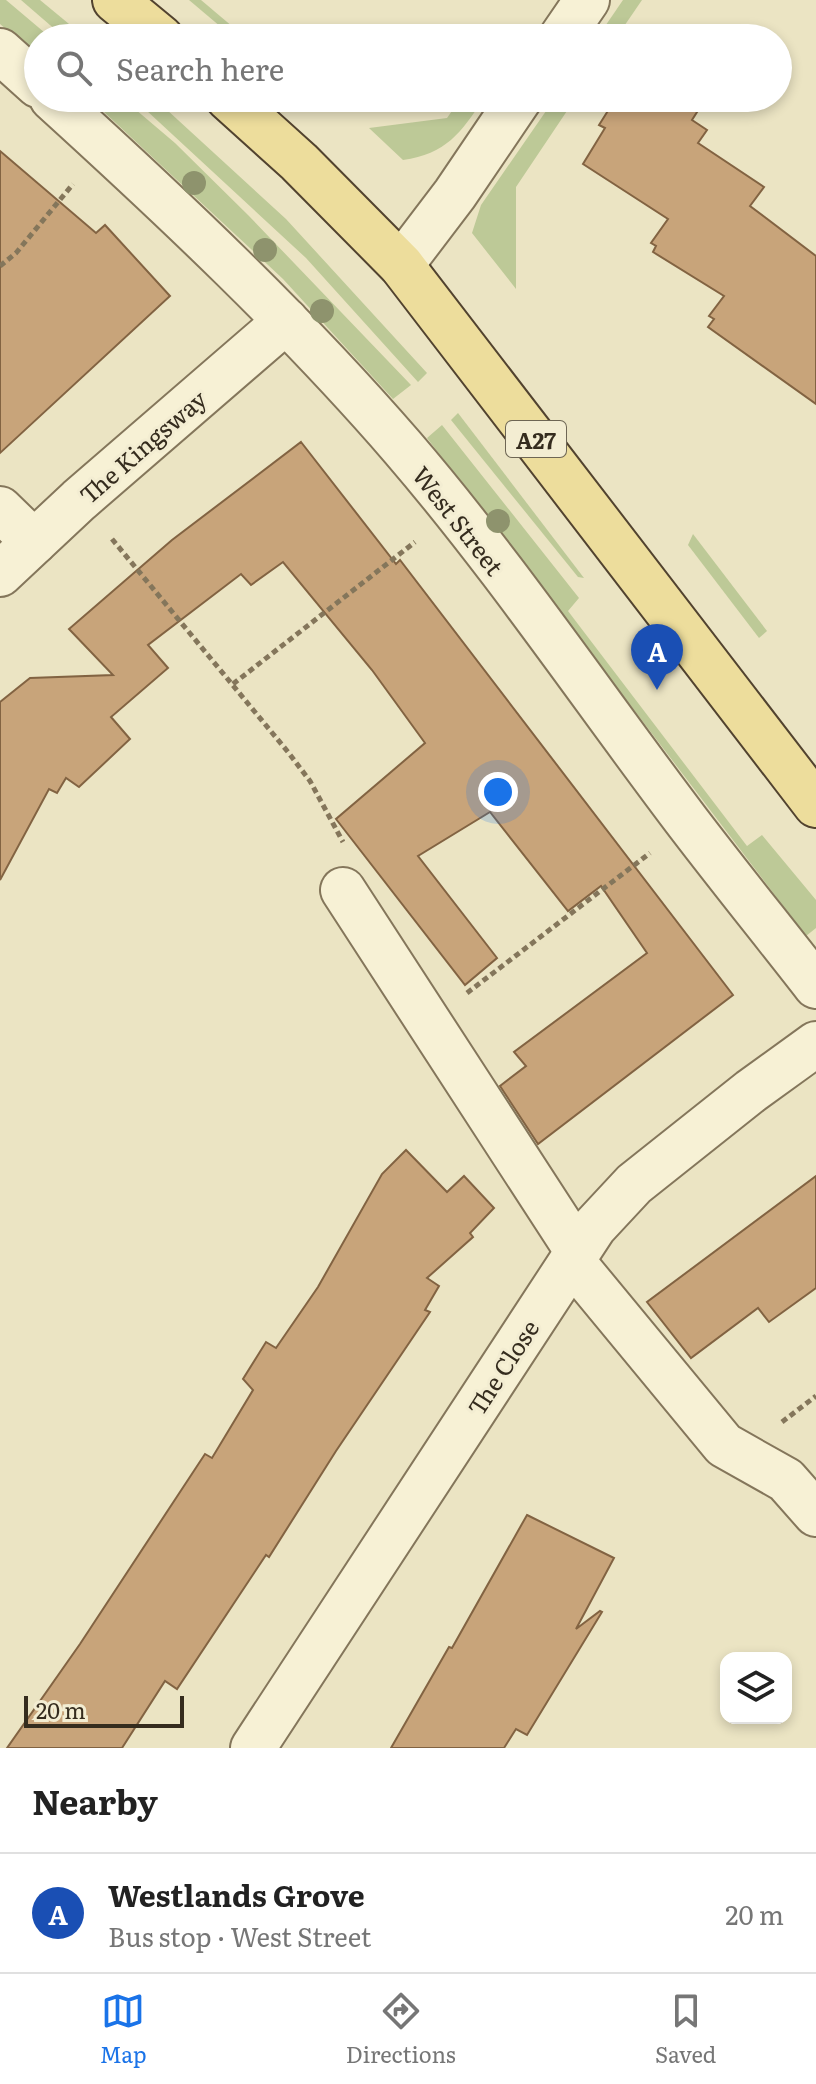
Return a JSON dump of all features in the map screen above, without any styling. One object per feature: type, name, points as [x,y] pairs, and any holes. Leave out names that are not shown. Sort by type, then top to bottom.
[{"type":"main road","points":[[115,0],[144,24]]},
{"type":"main road","name":"A27","points":[[244,112],[299,162],[401,265],[816,805]]},
{"type":"street","points":[[571,24],[587,0]]},
{"type":"street","points":[[0,51],[24,72]]},
{"type":"street","name":"West Street","points":[[67,112],[133,171],[286,321],[403,448],[816,986]]},
{"type":"street","points":[[401,265],[455,194],[511,112]]},
{"type":"street","name":"The Kingsway","points":[[0,574],[79,500],[286,321]]},
{"type":"street","points":[[0,509],[34,542]]},
{"type":"street","points":[[343,890],[575,1256],[724,1445],[786,1480],[816,1514]]},
{"type":"street","name":"The Close","points":[[253,1748],[594,1227],[634,1184],[816,1044]]},
{"type":"path","points":[[0,266],[16,253],[105,146]]},
{"type":"path","points":[[79,500],[303,771],[340,834],[347,854],[343,890]]},
{"type":"path","points":[[233,684],[454,512]]},
{"type":"path","points":[[429,1023],[689,823]]},
{"type":"green space","points":[[0,0],[6,0],[34,24],[24,24],[24,44],[0,24]]},
{"type":"green space","points":[[21,0],[40,0],[69,24],[49,24]]},
{"type":"green space","points":[[189,0],[201,0],[229,24],[217,24]]},
{"type":"green space","points":[[623,0],[642,0],[626,24],[607,24]]},
{"type":"green space","points":[[104,112],[138,112],[175,143],[411,385],[393,399],[283,279]]},
{"type":"green space","points":[[148,112],[169,112],[286,219],[427,373],[418,382],[306,258]]},
{"type":"green space","points":[[451,112],[475,112],[460,131],[441,147],[431,153],[403,160],[369,128],[447,118]]},
{"type":"green space","points":[[545,112],[566,112],[516,187],[516,289],[472,233],[481,205]]},
{"type":"green space","points":[[458,413],[584,578],[578,577],[451,420]]},
{"type":"green space","points":[[442,425],[579,598],[568,611],[747,846],[762,835],[816,900],[816,928],[806,936],[427,438]]},
{"type":"green space","points":[[693,534],[767,631],[759,638],[688,545]]},
{"type":"building","points":[[607,112],[697,112],[692,120],[707,130],[698,143],[764,187],[750,206],[816,256],[816,404],[708,327],[714,319],[709,316],[724,296],[653,252],[656,246],[651,243],[668,219],[583,164],[605,128],[599,125]]},
{"type":"building","points":[[0,151],[96,233],[105,225],[170,296],[0,453]]},
{"type":"building","points":[[301,442],[396,564],[400,560],[733,995],[538,1144],[500,1086],[526,1066],[514,1052],[647,953],[601,886],[568,911],[490,812],[418,856],[497,958],[465,985],[336,819],[425,743],[372,670],[283,562],[251,585],[241,574],[148,645],[168,668],[111,717],[130,739],[79,787],[66,778],[57,793],[49,789],[0,880],[0,702],[30,678],[113,675],[69,629],[172,540]]},
{"type":"building","points":[[406,1150],[447,1192],[464,1176],[494,1208],[470,1233],[473,1237],[427,1278],[439,1286],[425,1310],[430,1312],[269,1557],[266,1555],[177,1689],[165,1681],[122,1748],[7,1748],[80,1644],[205,1454],[212,1458],[253,1390],[243,1379],[266,1342],[276,1348],[318,1287],[382,1174]]},
{"type":"building","points":[[816,1176],[816,1288],[769,1322],[758,1308],[691,1358],[647,1302]]},
{"type":"building","points":[[527,1515],[614,1558],[576,1629],[602,1612],[527,1735],[516,1729],[504,1748],[391,1748],[449,1647],[452,1648]]},
{"type":"place","name":"Westlands Grove","points":[[657,690]]}]
